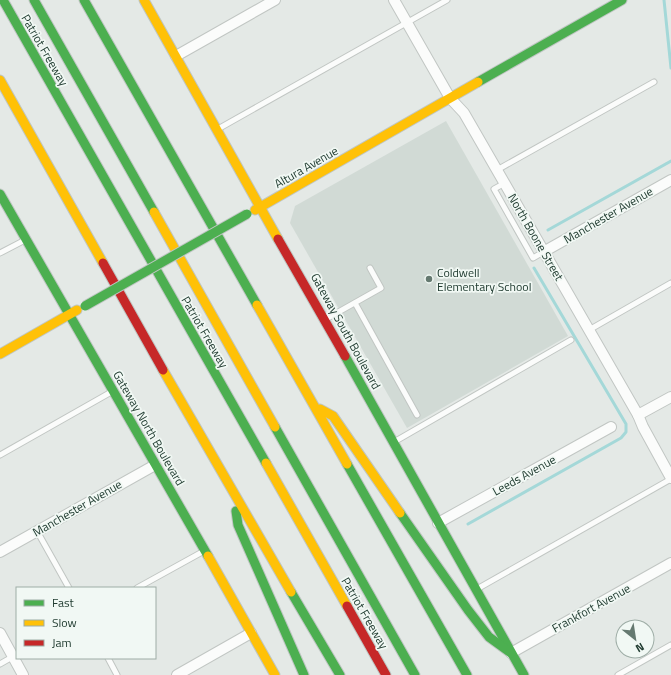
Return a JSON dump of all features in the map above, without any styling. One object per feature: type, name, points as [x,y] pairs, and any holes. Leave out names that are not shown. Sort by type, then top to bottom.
[{"type":"main road","name":"Patriot Freeway","points":[[3,0],[386,675]]},
{"type":"main road","name":"Patriot Freeway","points":[[34,0],[415,675]]},
{"type":"main road","points":[[84,0],[467,675]]},
{"type":"main road","name":"Gateway South Boulevard","points":[[144,0],[326,319],[393,443],[524,675]]},
{"type":"main road","name":"Altura Avenue","points":[[0,354],[622,0]]},
{"type":"main road","points":[[0,80],[232,493],[340,675]]},
{"type":"main road","name":"Gateway North Boulevard","points":[[0,194],[205,550],[275,675]]},
{"type":"main road","points":[[313,405],[333,416],[468,610],[489,637],[512,653]]},
{"type":"main road","points":[[232,493],[238,525],[304,675]]},
{"type":"street","points":[[176,56],[275,0]]},
{"type":"street","name":"North Boone Street","points":[[394,0],[450,98],[464,113],[545,251],[638,415],[671,479]]},
{"type":"street","name":"Manchester Avenue","points":[[545,251],[671,180]]},
{"type":"street","points":[[638,415],[671,397]]},
{"type":"street","name":"Leeds Avenue","points":[[438,523],[610,427]]},
{"type":"street","name":"Manchester Avenue","points":[[0,552],[155,464]]},
{"type":"street","name":"Frankfort Avenue","points":[[512,653],[671,563]]},
{"type":"street","points":[[177,675],[251,632]]},
{"type":"street","points":[[0,633],[15,655]]},
{"type":"street","points":[[17,659],[23,675]]},
{"type":"lane","points":[[218,129],[447,0]]},
{"type":"lane","points":[[497,170],[654,82]]},
{"type":"lane","points":[[0,253],[25,239]]},
{"type":"lane","points":[[326,319],[381,288],[370,268]]},
{"type":"lane","points":[[589,330],[671,283]]},
{"type":"lane","points":[[355,302],[417,414]]},
{"type":"lane","points":[[393,443],[571,340]]},
{"type":"lane","points":[[0,456],[113,391]]},
{"type":"lane","points":[[476,590],[671,479]]},
{"type":"lane","points":[[37,531],[68,587]]},
{"type":"lane","points":[[139,587],[205,550]]},
{"type":"lane","points":[[618,675],[671,645]]},
{"type":"lane","points":[[0,664],[15,655]]},
{"type":"lane","points":[[109,659],[117,675]]},
{"type":"shaded area","name":"Coldwell Elementary School","points":[[446,121],[568,336],[407,428],[290,223],[295,206]]},
{"type":"waterway","points":[[664,0],[671,68]]},
{"type":"waterway","points":[[548,230],[671,161]]},
{"type":"waterway","points":[[468,524],[621,438],[626,432],[626,424],[534,268]]},
{"type":"traffic: fast","points":[[3,0],[266,463]]},
{"type":"traffic: fast","points":[[34,0],[154,212]]},
{"type":"traffic: fast","points":[[84,0],[257,305]]},
{"type":"traffic: fast","points":[[478,82],[622,0]]},
{"type":"traffic: fast","points":[[0,194],[208,556]]},
{"type":"traffic: fast","points":[[85,306],[247,214]]},
{"type":"traffic: fast","points":[[345,356],[524,675]]},
{"type":"traffic: fast","points":[[275,427],[415,675]]},
{"type":"traffic: fast","points":[[347,464],[467,675]]},
{"type":"traffic: fast","points":[[236,511],[238,525],[304,675]]},
{"type":"traffic: fast","points":[[400,513],[468,610],[489,637],[511,653]]},
{"type":"traffic: fast","points":[[291,592],[340,675]]},
{"type":"traffic: slow","points":[[144,0],[278,239]]},
{"type":"traffic: slow","points":[[0,80],[103,263]]},
{"type":"traffic: slow","points":[[255,210],[478,82]]},
{"type":"traffic: slow","points":[[154,212],[275,427]]},
{"type":"traffic: slow","points":[[257,305],[347,464]]},
{"type":"traffic: slow","points":[[0,354],[77,310]]},
{"type":"traffic: slow","points":[[163,370],[291,592]]},
{"type":"traffic: slow","points":[[320,409],[333,416],[400,513]]},
{"type":"traffic: slow","points":[[266,463],[347,606]]},
{"type":"traffic: slow","points":[[208,556],[275,675]]},
{"type":"traffic: jam","points":[[278,239],[345,356]]},
{"type":"traffic: jam","points":[[103,263],[163,370]]},
{"type":"traffic: jam","points":[[347,606],[386,675]]},
{"type":"place","name":"Coldwell Elementary School","points":[[429,279]]}]
